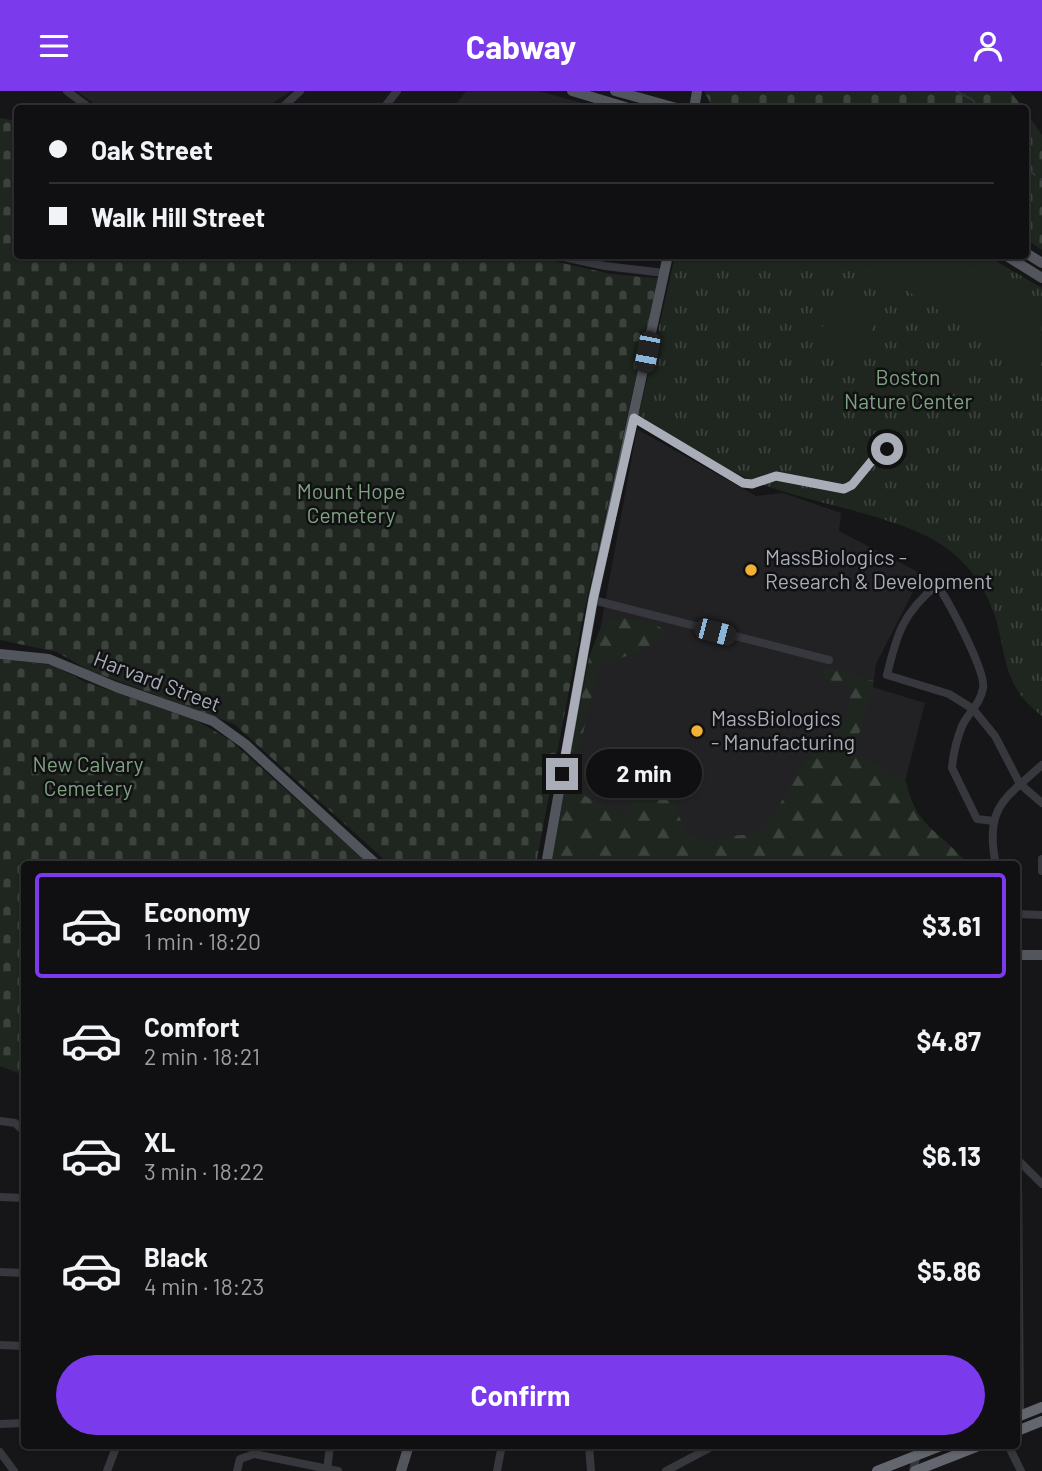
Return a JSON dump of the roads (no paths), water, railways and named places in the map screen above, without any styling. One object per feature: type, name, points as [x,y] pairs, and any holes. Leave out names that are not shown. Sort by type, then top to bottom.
[{"type":"highway","points":[[1020,1416],[1042,1408]]},
{"type":"highway","points":[[1020,1430],[1042,1420]]},
{"type":"highway","points":[[914,1471],[971,1449]]},
{"type":"highway","points":[[877,1471],[918,1451]]},
{"type":"main road","points":[[572,91],[619,105]]},
{"type":"main road","points":[[615,91],[666,105]]},
{"type":"main road","points":[[547,861],[593,600],[667,259]]},
{"type":"main road","points":[[1011,259],[1042,278]]},
{"type":"main road","name":"Harvard Street","points":[[0,654],[49,659],[116,687],[213,721],[245,744],[373,861]]},
{"type":"main road","points":[[1020,955],[1042,955]]},
{"type":"main road","points":[[401,1471],[408,1449]]},
{"type":"street","points":[[67,91],[85,105]]},
{"type":"street","points":[[285,105],[300,91]]},
{"type":"street","points":[[386,105],[397,91]]},
{"type":"street","points":[[572,259],[605,267],[664,273]]},
{"type":"street","points":[[634,418],[743,483],[752,484],[776,476],[838,490],[852,485],[880,451],[887,449],[901,457]]},
{"type":"street","points":[[994,821],[977,819],[952,768],[962,725],[973,709],[984,684],[953,611],[937,586],[915,603],[902,622],[887,675],[949,694],[973,709],[995,736],[1020,784],[1042,803]]},
{"type":"street","points":[[593,600],[829,660]]},
{"type":"street","points":[[995,861],[994,821],[998,804],[1042,765]]},
{"type":"street","points":[[1042,859],[1042,871]]},
{"type":"street","points":[[1020,914],[1042,915]]},
{"type":"street","points":[[0,1121],[15,1123],[21,1128]]},
{"type":"street","points":[[1020,1162],[1042,1184]]},
{"type":"street","points":[[0,1197],[21,1198]]},
{"type":"street","points":[[0,1272],[21,1273]]},
{"type":"street","points":[[0,1345],[21,1346]]},
{"type":"street","points":[[0,1424],[21,1423]]},
{"type":"street","points":[[107,1471],[115,1449]]},
{"type":"street","points":[[327,1470],[330,1449]]},
{"type":"street","points":[[496,1471],[501,1449]]},
{"type":"street","points":[[589,1449],[591,1471]]},
{"type":"street","points":[[666,1471],[707,1449]]},
{"type":"street","points":[[1010,1449],[1021,1471]]},
{"type":"street","points":[[914,1471],[918,1451]]},
{"type":"street","points":[[0,1452],[13,1471]]},
{"type":"street","points":[[237,1471],[240,1459],[248,1454],[338,1471]]},
{"type":"waterway","points":[[956,91],[973,100],[976,105]]},
{"type":"waterway","points":[[1029,170],[1035,175]]},
{"type":"place","name":"MassBiologics - Research & Development","points":[[751,570]]},
{"type":"place","name":"MassBiologics - Manufacturing","points":[[697,731]]},
{"type":"park label","name":"Boston Nature Center","points":[[908,390]]},
{"type":"park label","name":"Mount Hope Cemetery","points":[[351,504]]},
{"type":"park label","name":"New Calvary Cemetery","points":[[88,777]]}]
